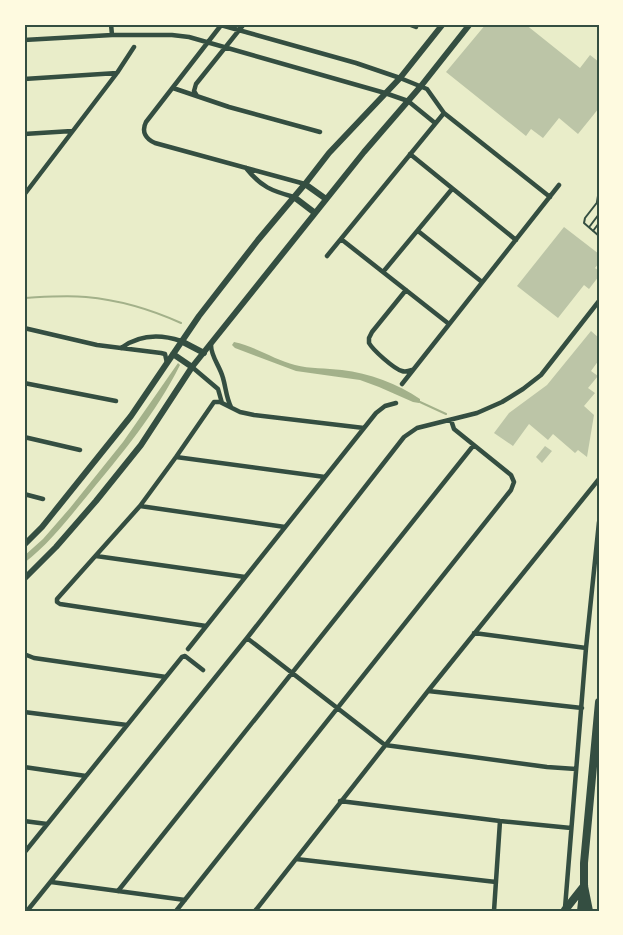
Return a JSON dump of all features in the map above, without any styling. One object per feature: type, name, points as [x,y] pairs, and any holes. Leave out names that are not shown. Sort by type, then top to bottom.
[{"type":"main road","points":[[581,911],[599,702]]},
{"type":"main road","points":[[565,910],[584,885]]},
{"type":"main road","points":[[584,885],[589,911]]},
{"type":"street","points":[[111,24],[112,34]]},
{"type":"street","points":[[326,200],[305,184],[155,143],[144,133],[145,125],[220,24],[356,63],[427,89],[444,113],[550,197]]},
{"type":"street","points":[[199,98],[195,93],[195,85],[244,24]]},
{"type":"street","points":[[408,24],[416,27]]},
{"type":"street","points":[[24,545],[48,520],[131,416],[220,287],[328,153],[400,78],[443,24]]},
{"type":"street","points":[[24,579],[76,525],[141,445],[192,367],[470,24]]},
{"type":"street","points":[[24,40],[112,34],[189,37],[408,101],[435,123]]},
{"type":"street","points":[[24,195],[117,73],[134,47]]},
{"type":"street","points":[[24,79],[117,73]]},
{"type":"street","points":[[173,88],[259,116],[320,132]]},
{"type":"street","points":[[327,256],[444,113]]},
{"type":"street","points":[[24,134],[72,131]]},
{"type":"street","points":[[410,154],[516,240]]},
{"type":"street","points":[[246,168],[257,181],[266,187],[294,197],[315,213]]},
{"type":"street","points":[[402,384],[559,185]]},
{"type":"street","points":[[383,272],[452,189]]},
{"type":"street","points":[[418,231],[482,282]]},
{"type":"street","points":[[341,239],[449,324]]},
{"type":"street","points":[[406,290],[372,332],[369,343],[375,351],[398,369],[412,370]]},
{"type":"street","points":[[27,911],[247,638],[406,434],[477,413],[524,389],[552,362],[599,301]]},
{"type":"street","points":[[24,328],[91,344],[173,354],[218,388],[222,403]]},
{"type":"street","points":[[121,348],[148,337],[167,337],[181,341],[215,360]]},
{"type":"street","points":[[211,344],[211,352],[223,376],[226,397],[233,409]]},
{"type":"street","points":[[161,353],[165,354],[167,363]]},
{"type":"street","points":[[186,377],[194,375],[206,378]]},
{"type":"street","points":[[24,382],[116,401]]},
{"type":"street","points":[[206,626],[57,602],[58,597],[140,506],[215,401],[254,415],[364,428]]},
{"type":"street","points":[[188,649],[364,428],[382,407],[396,403]]},
{"type":"street","points":[[176,911],[511,489],[514,482],[511,475],[454,429],[451,420]]},
{"type":"street","points":[[24,437],[80,450]]},
{"type":"street","points":[[118,891],[473,446]]},
{"type":"street","points":[[176,457],[325,477]]},
{"type":"street","points":[[255,911],[340,801],[599,479]]},
{"type":"street","points":[[24,494],[43,499]]},
{"type":"street","points":[[140,506],[285,527]]},
{"type":"street","points":[[565,910],[586,648],[599,522]]},
{"type":"street","points":[[96,556],[245,578]]},
{"type":"street","points":[[474,633],[586,648]]},
{"type":"street","points":[[247,638],[385,745],[576,770]]},
{"type":"street","points":[[24,654],[34,658],[166,676]]},
{"type":"street","points":[[24,853],[183,656],[203,670]]},
{"type":"street","points":[[428,691],[582,708]]},
{"type":"street","points":[[24,712],[127,725]]},
{"type":"street","points":[[24,767],[86,776]]},
{"type":"street","points":[[340,801],[571,828]]},
{"type":"street","points":[[24,821],[47,824]]},
{"type":"street","points":[[494,911],[500,821]]},
{"type":"street","points":[[296,859],[496,882]]},
{"type":"street","points":[[51,882],[185,900]]},
{"type":"lane","points":[[598,234],[584,223],[585,218],[598,201],[599,190]]},
{"type":"lane","points":[[589,227],[599,214]]},
{"type":"lane","points":[[593,231],[599,223]]},
{"type":"shaded area","points":[[234,342],[295,365],[352,371],[383,380],[420,399],[420,402],[413,402],[360,380],[296,371],[235,348],[232,345]]},
{"type":"shaded area","points":[[178,363],[180,365],[171,383],[125,449],[42,548],[24,563],[24,556],[43,539],[70,508],[123,442]]},
{"type":"building","points":[[486,24],[525,24],[580,68],[590,55],[599,62],[599,108],[578,134],[559,118],[543,138],[531,129],[526,136],[446,72]]},
{"type":"building","points":[[564,227],[599,254],[599,263],[595,268],[599,271],[599,276],[589,289],[584,285],[558,318],[517,286]]},
{"type":"building","points":[[591,331],[599,338],[599,360],[591,371],[598,376],[588,388],[595,393],[584,406],[594,415],[587,457],[578,450],[575,453],[553,434],[548,440],[529,424],[513,446],[494,433],[509,413],[547,385]]},
{"type":"building","points":[[545,446],[552,451],[542,463],[536,457]]},
{"type":"waterway","points":[[24,298],[70,296],[99,298],[158,313],[181,323]]},
{"type":"waterway","points":[[420,402],[446,414]]}]
